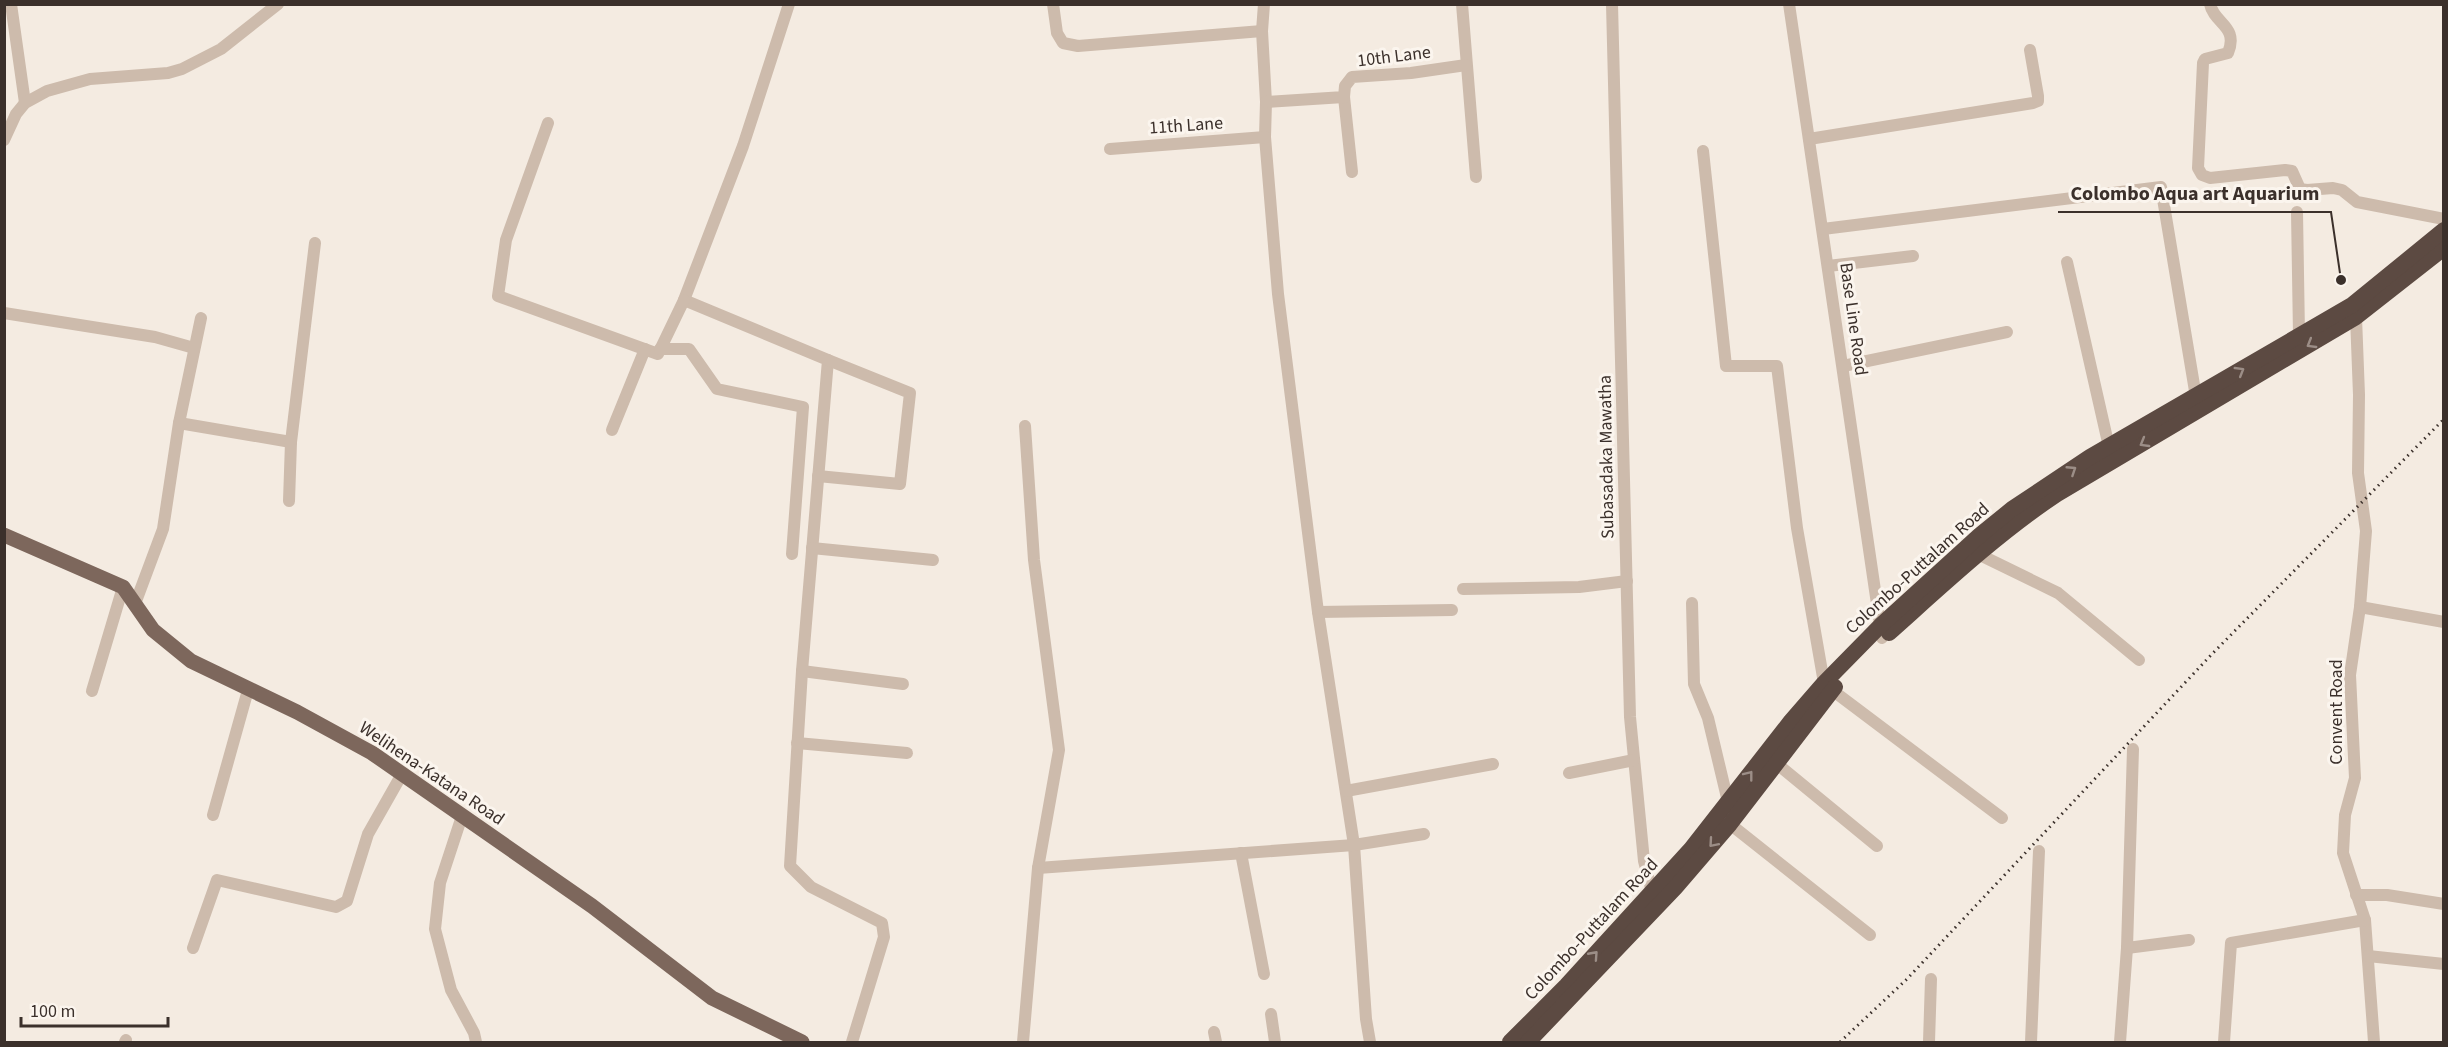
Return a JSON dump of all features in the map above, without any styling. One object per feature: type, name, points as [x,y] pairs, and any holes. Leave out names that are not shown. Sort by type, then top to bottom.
[{"type":"highway","name":"Colombo-Puttalam Road","points":[[1730,815],[1791,721],[1881,632],[2012,509],[2109,447],[2196,398],[2299,335],[2354,311],[2444,230]]},
{"type":"highway","name":"Colombo-Puttalam Road","points":[[1881,632],[2019,519],[2354,311],[2444,248]]},
{"type":"highway","name":"Colombo-Puttalam Road","points":[[1528,1042],[1776,763],[1828,686]]},
{"type":"highway","name":"Colombo-Puttalam Road","points":[[1510,1042],[1656,898]]},
{"type":"main road","points":[[4,535],[123,586]]},
{"type":"main road","name":"Welihena-Katana Road","points":[[123,586],[153,630],[191,662],[297,712],[372,753],[592,906],[712,998],[802,1042]]},
{"type":"street","points":[[11,4],[25,103]]},
{"type":"street","points":[[4,140],[16,114],[25,103],[47,91],[90,79],[168,73],[182,69],[221,49],[278,4]]},
{"type":"street","points":[[548,123],[506,240],[498,296],[658,354],[684,300],[743,146],[789,4]]},
{"type":"street","points":[[1053,4],[1057,33],[1063,43],[1078,46],[1262,31]]},
{"type":"street","points":[[1264,4],[1262,31],[1266,102],[1265,137],[1278,294],[1318,612],[1354,845],[1366,1019],[1370,1042]]},
{"type":"street","points":[[1462,4],[1476,177]]},
{"type":"street","name":"Subasadaka Mawatha","points":[[1612,4],[1630,717],[1644,861],[1656,898]]},
{"type":"street","name":"Base Line Road","points":[[1789,4],[1881,632]]},
{"type":"street","points":[[2210,4],[2212,12],[2225,24],[2231,46],[2229,53],[2208,58],[2203,63],[2198,168],[2202,175],[2210,177],[2292,171],[2300,189],[2333,188],[2342,190],[2357,202],[2444,219]]},
{"type":"street","points":[[1809,139],[2038,101],[2030,50]]},
{"type":"street","name":"10th Lane","points":[[1344,97],[1345,86],[1352,77],[1411,73],[1466,65]]},
{"type":"street","points":[[1266,102],[1344,97],[1352,172]]},
{"type":"street","name":"11th Lane","points":[[1110,149],[1265,137]]},
{"type":"street","points":[[1703,151],[1726,366],[1777,366],[1797,528],[1828,686],[2002,818]]},
{"type":"street","points":[[1823,229],[2161,187],[2196,398]]},
{"type":"street","points":[[2297,212],[2299,335]]},
{"type":"street","points":[[289,501],[291,442],[315,243]]},
{"type":"street","points":[[1828,266],[1913,256]]},
{"type":"street","points":[[2067,262],[2109,447]]},
{"type":"street","points":[[684,300],[910,393],[900,484],[818,476]]},
{"type":"street","name":"Convent Road","points":[[2354,311],[2359,395],[2358,473],[2366,531],[2360,607],[2350,675],[2355,778],[2345,815],[2343,853],[2365,920],[2374,1042]]},
{"type":"street","points":[[4,313],[155,337],[194,348]]},
{"type":"street","points":[[135,604],[163,529],[179,423],[201,318]]},
{"type":"street","points":[[1843,366],[2007,332]]},
{"type":"street","points":[[612,430],[645,349]]},
{"type":"street","points":[[660,349],[689,350],[717,389],[802,406],[792,554]]},
{"type":"street","points":[[828,360],[802,671],[790,866],[811,888],[882,923],[884,937],[852,1042]]},
{"type":"street","points":[[179,423],[291,442]]},
{"type":"street","points":[[1023,1042],[1038,868],[1059,750],[1034,560],[1025,426]]},
{"type":"street","points":[[812,548],[933,560]]},
{"type":"street","points":[[1976,553],[2058,592],[2139,660]]},
{"type":"street","points":[[1463,589],[1579,587],[1627,581]]},
{"type":"street","points":[[92,690],[123,586]]},
{"type":"street","points":[[1692,603],[1694,684],[1708,718],[1730,815],[1870,935]]},
{"type":"street","points":[[2360,607],[2444,622]]},
{"type":"street","points":[[1318,612],[1452,610]]},
{"type":"street","points":[[802,671],[903,684]]},
{"type":"street","points":[[213,815],[248,690]]},
{"type":"street","points":[[797,743],[907,753]]},
{"type":"street","points":[[2120,1042],[2127,948],[2133,749]]},
{"type":"street","points":[[1569,773],[1634,760]]},
{"type":"street","points":[[1776,763],[1877,846]]},
{"type":"street","points":[[1346,790],[1493,764]]},
{"type":"street","points":[[193,948],[217,880],[336,907],[347,901],[368,834],[402,774]]},
{"type":"street","points":[[462,816],[440,883],[435,928],[451,990],[474,1033],[476,1042]]},
{"type":"street","points":[[1038,868],[1354,845],[1424,834]]},
{"type":"street","points":[[2031,1042],[2039,851]]},
{"type":"street","points":[[1241,853],[1264,974]]},
{"type":"street","points":[[2355,895],[2387,895],[2444,904]]},
{"type":"street","points":[[2224,1042],[2231,943],[2365,920]]},
{"type":"street","points":[[2127,948],[2189,940]]},
{"type":"street","points":[[2368,956],[2444,964]]},
{"type":"street","points":[[1929,1042],[1931,979]]},
{"type":"street","points":[[1271,1014],[1275,1042]]},
{"type":"railway","points":[[1840,1042],[1907,979],[2212,654],[2444,419]]},
{"type":"place","name":"Colombo Aqua art Aquarium","points":[[2341,280]]}]
